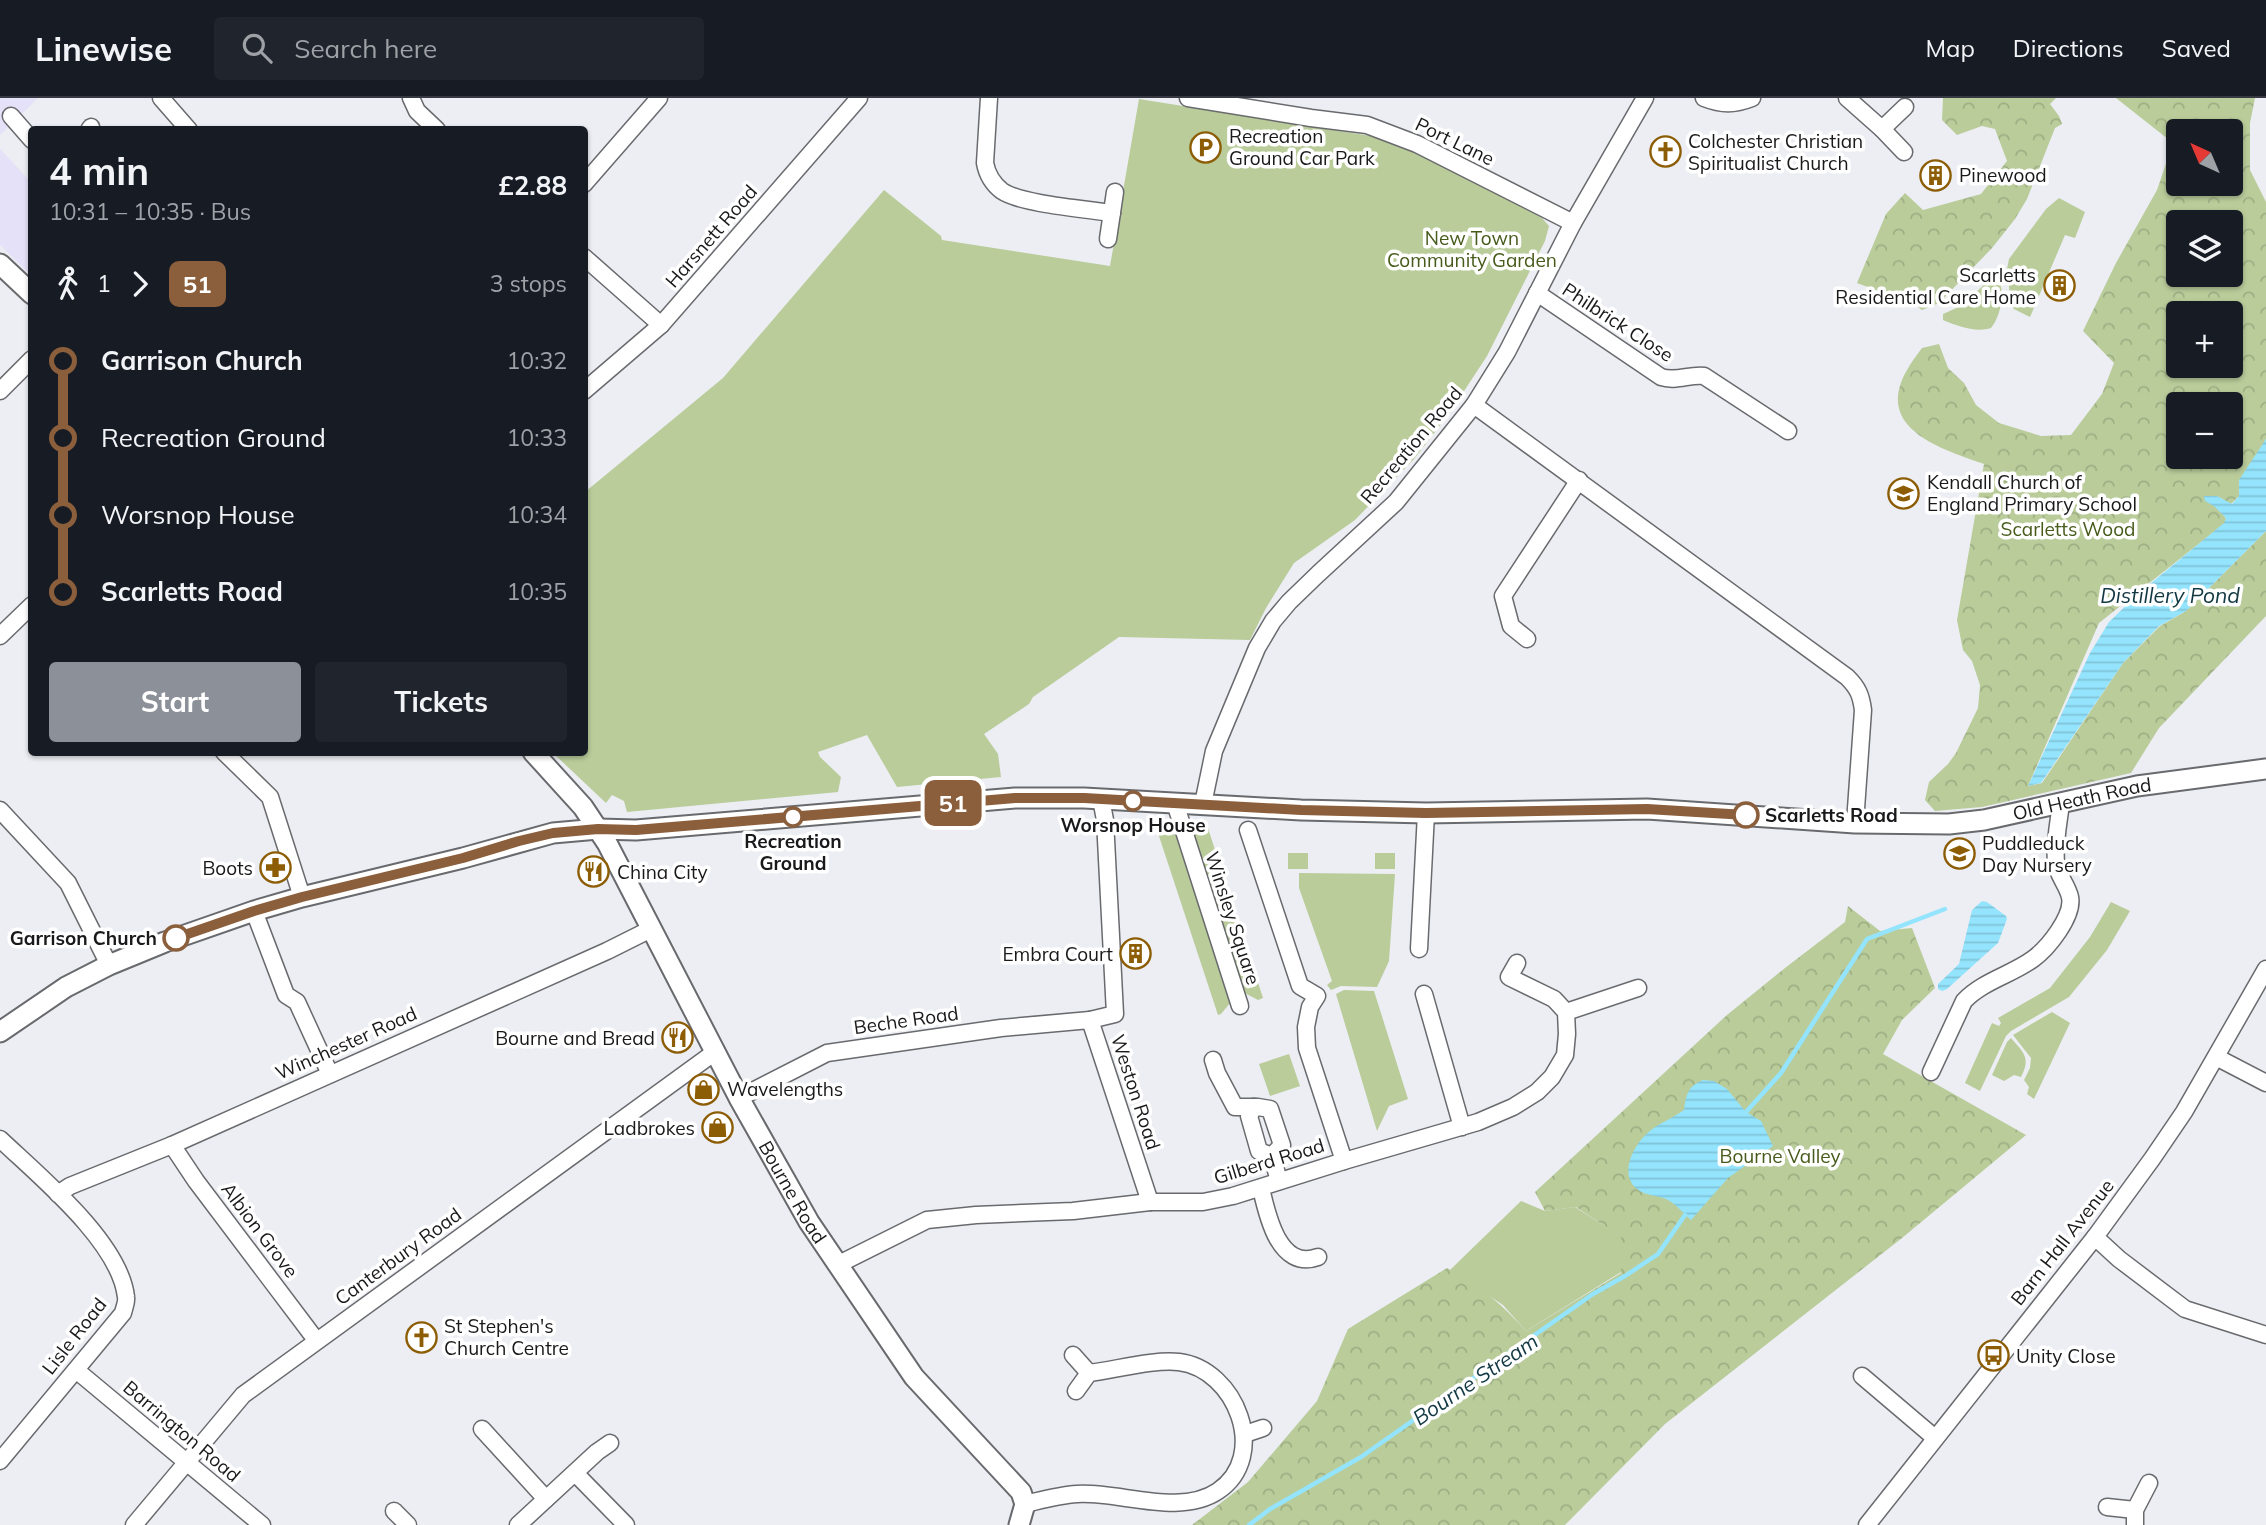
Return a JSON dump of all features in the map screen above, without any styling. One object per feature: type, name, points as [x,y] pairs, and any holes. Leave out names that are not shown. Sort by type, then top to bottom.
[{"type":"street","points":[[161,98],[186,126]]},
{"type":"street","points":[[411,98],[417,111],[434,126]]},
{"type":"street","points":[[588,179],[659,98]]},
{"type":"street","name":"Harsnett Road","points":[[588,388],[661,325],[859,98]]},
{"type":"street","points":[[989,98],[985,163],[986,170],[1001,190],[1018,198],[1112,213]]},
{"type":"street","name":"Port Lane","points":[[1188,98],[1367,125],[1417,144],[1573,223]]},
{"type":"street","name":"Recreation Road","points":[[1203,804],[1214,751],[1256,648],[1289,602],[1396,502],[1474,405],[1507,352],[1573,223],[1645,98]]},
{"type":"street","points":[[1704,98],[1721,104],[1737,104],[1752,98]]},
{"type":"street","points":[[1847,98],[1904,152]]},
{"type":"street","points":[[1882,129],[1905,107]]},
{"type":"street","points":[[11,116],[28,135]]},
{"type":"street","points":[[1108,239],[1115,192]]},
{"type":"street","points":[[588,261],[661,325]]},
{"type":"street","points":[[0,264],[28,289]]},
{"type":"street","name":"Philbrick Close","points":[[1537,293],[1661,377],[1684,378],[1694,374],[1704,376],[1788,431]]},
{"type":"street","points":[[0,391],[28,363]]},
{"type":"street","points":[[1474,405],[1847,677],[1857,688],[1863,710],[1855,823]]},
{"type":"street","points":[[1527,639],[1511,626],[1503,596],[1578,480]]},
{"type":"street","points":[[0,636],[28,609]]},
{"type":"street","points":[[228,756],[270,797],[302,897]]},
{"type":"street","name":"Bourne Road","points":[[537,756],[583,807],[607,843],[739,1098],[809,1222],[837,1265],[914,1377],[1021,1492],[1024,1504]]},
{"type":"street","name":"Old Heath Road","points":[[0,1031],[65,987],[109,965],[254,911],[541,836],[598,829],[636,830],[1015,798],[1101,799],[1426,813],[1647,809],[1855,823],[1949,824],[1984,820],[2137,786],[2266,769]]},
{"type":"street","name":"Weston Road","points":[[1101,799],[1105,820],[1115,1014],[1090,1020],[1150,1202]]},
{"type":"street","name":"Winsley Square","points":[[1175,803],[1240,1006]]},
{"type":"street","points":[[1931,1072],[1964,1001],[1973,991],[2035,958],[2065,921],[2070,909],[2070,897],[2058,872],[2056,861],[2061,803]]},
{"type":"street","points":[[0,810],[68,883],[109,965]]},
{"type":"street","points":[[1419,949],[1426,813]]},
{"type":"street","points":[[1248,830],[1300,986],[1317,996],[1310,1007],[1306,1027],[1307,1048],[1345,1160]]},
{"type":"street","points":[[254,911],[286,995],[297,1002],[330,1074]]},
{"type":"street","name":"Winchester Road","points":[[58,1194],[70,1186],[172,1144],[607,951],[650,929]]},
{"type":"street","points":[[1517,963],[1509,977],[1554,999],[1566,1012],[1638,988]]},
{"type":"street","name":"Barn Hall Avenue","points":[[1867,1525],[2095,1237],[2184,1112],[2266,969]]},
{"type":"street","points":[[1424,994],[1462,1126]]},
{"type":"street","name":"Gilberd Road","points":[[837,1265],[927,1220],[1150,1202],[1203,1202],[1261,1188],[1462,1126],[1513,1107],[1552,1077],[1565,1055],[1566,1012]]},
{"type":"street","name":"Beche Road","points":[[739,1098],[827,1053],[1001,1028],[1090,1020]]},
{"type":"street","name":"Canterbury Road","points":[[134,1525],[243,1395],[715,1052]]},
{"type":"street","points":[[2216,1057],[2266,1083]]},
{"type":"street","points":[[1213,1060],[1235,1107],[1270,1109],[1282,1144],[1272,1156]]},
{"type":"street","points":[[1254,1107],[1249,1116],[1259,1151],[1272,1156]]},
{"type":"street","name":"Lisle Road","points":[[0,1139],[58,1194],[110,1253],[127,1299],[123,1312],[0,1461]]},
{"type":"street","name":"Albion Grove","points":[[172,1144],[196,1181],[316,1340]]},
{"type":"street","points":[[1272,1156],[1279,1181]]},
{"type":"street","points":[[1261,1188],[1273,1231],[1289,1253],[1308,1260],[1318,1256]]},
{"type":"street","points":[[2095,1237],[2119,1259],[2185,1308],[2266,1335]]},
{"type":"street","points":[[1073,1355],[1089,1373]]},
{"type":"street","points":[[1019,1525],[1024,1504],[1078,1493],[1159,1502],[1200,1500],[1219,1491],[1236,1471],[1245,1434],[1240,1415],[1220,1382],[1196,1367],[1178,1362],[1089,1373],[1076,1391]]},
{"type":"street","name":"Barrington Road","points":[[76,1370],[262,1525]]},
{"type":"street","points":[[1862,1376],[1935,1438]]},
{"type":"street","points":[[1245,1434],[1263,1428]]},
{"type":"street","points":[[482,1429],[546,1499]]},
{"type":"street","points":[[519,1525],[610,1443]]},
{"type":"street","points":[[575,1473],[626,1525]]},
{"type":"street","points":[[2107,1507],[2135,1518],[2149,1483]]},
{"type":"street","points":[[394,1511],[408,1525]]},
{"type":"shaded area","points":[[0,98],[38,98],[0,135]]},
{"type":"shaded area","points":[[0,149],[28,179],[28,272],[0,245]]},
{"type":"green space","points":[[1943,98],[2056,98],[2050,104],[2062,124],[2055,128],[2027,199],[2015,219],[1992,248],[1939,303],[1922,310],[1916,305],[1857,283],[1886,214],[1905,193],[1923,210],[1981,194],[2007,161],[1995,129],[1982,126],[1957,135],[1942,120]]},
{"type":"green space","name":"Scarletts Wood","points":[[2116,98],[2255,98],[2250,123],[2250,170],[2266,202],[2266,439],[2239,496],[2231,504],[2217,496],[2214,505],[2226,518],[2225,523],[2099,623],[2028,786],[2042,783],[2123,663],[2160,626],[2186,611],[2266,531],[2266,616],[2159,728],[2131,773],[1982,807],[1935,811],[1925,800],[1929,782],[1956,753],[1978,708],[1980,685],[1972,661],[1963,650],[1957,620],[1984,464],[1949,451],[1917,433],[1905,422],[1899,407],[1899,390],[1909,367],[1922,348],[1939,344],[1948,368],[1964,383],[1976,405],[1999,423],[2041,436],[2071,435],[2102,394],[2114,363],[2083,331],[2116,263],[2157,190],[2166,164],[2166,196],[2244,196],[2244,119],[2166,119],[2166,137]]},
{"type":"green space","name":"New Town Community Garden","points":[[1139,99],[1390,139],[1440,160],[1542,218],[1549,226],[1545,241],[1487,356],[1449,414],[1414,459],[1355,520],[1294,563],[1250,640],[1119,637],[984,734],[998,754],[1001,777],[897,787],[867,735],[818,752],[841,777],[838,792],[627,812],[624,801],[612,795],[606,803],[556,756],[588,756],[588,490],[723,378],[884,190],[941,236],[942,240],[1110,266]]},
{"type":"green space","points":[[2059,198],[2085,212],[2075,238],[2065,235],[2030,317],[2011,305],[2007,269],[2009,259],[2046,209]]},
{"type":"green space","points":[[1993,276],[2000,282],[2002,296],[2000,310],[1991,328],[1973,329],[1943,320],[1943,314],[1963,305]]},
{"type":"green space","points":[[1205,819],[1263,998],[1258,1000],[1241,991],[1189,834],[1197,821]]},
{"type":"green space","points":[[1165,828],[1182,840],[1230,1003],[1218,1015],[1157,830]]},
{"type":"green space","points":[[1288,853],[1308,853],[1308,869],[1288,869]]},
{"type":"green space","points":[[1375,853],[1395,853],[1395,869],[1375,869]]},
{"type":"green space","points":[[1299,873],[1395,874],[1389,961],[1377,987],[1341,986],[1331,990],[1327,985],[1332,981],[1299,888]]},
{"type":"green space","points":[[2111,902],[2130,911],[2107,950],[2069,997],[2006,1036],[1980,1091],[1965,1083],[1992,1023],[1999,1026],[2001,1023],[1998,1018],[2050,988],[2090,937]]},
{"type":"green space","name":"Bourne Valley","points":[[1848,906],[1880,931],[1912,928],[1935,988],[1902,1020],[1883,1054],[2026,1135],[1902,1238],[1665,1424],[1565,1525],[1192,1525],[1248,1482],[1317,1401],[1348,1329],[1447,1268],[1490,1296],[1526,1331],[1621,1273],[1621,1237],[1576,1207],[1545,1211],[1535,1192],[1727,1015],[1845,922]]},
{"type":"green space","points":[[1344,990],[1374,991],[1408,1099],[1389,1106],[1377,1131],[1336,994]]},
{"type":"green space","points":[[2052,1012],[2070,1023],[2034,1099],[2027,1094],[2029,1087],[2024,1080],[2031,1058],[2013,1035]]},
{"type":"green space","points":[[2011,1038],[2026,1060],[2021,1077],[2014,1075],[2004,1081],[1992,1075]]},
{"type":"green space","points":[[1289,1054],[1300,1086],[1270,1096],[1259,1064]]},
{"type":"green space","points":[[1521,1201],[1545,1211],[1575,1207],[1622,1237],[1621,1272],[1526,1331],[1503,1305],[1450,1270]]},
{"type":"water","name":"Distillery Pond","points":[[2266,439],[2266,531],[2186,611],[2159,626],[2123,663],[2041,783],[2028,786],[2090,653],[2109,622],[2139,593],[2224,523],[2226,518],[2205,501],[2204,496],[2217,496],[2232,504],[2239,496],[2239,480]]},
{"type":"water","points":[[1982,901],[2006,916],[1998,943],[1942,991],[1938,989],[1938,984],[1959,964],[1972,910]]},
{"type":"water","points":[[1703,1080],[1714,1081],[1727,1089],[1746,1112],[1761,1121],[1773,1146],[1728,1178],[1691,1220],[1669,1201],[1644,1193],[1635,1187],[1628,1171],[1633,1153],[1644,1136],[1684,1110],[1689,1092]]},
{"type":"waterway","name":"Bourne Stream","points":[[1746,1112],[1781,1073],[1867,939],[1945,909]]},
{"type":"waterway","name":"Bourne Stream","points":[[1249,1525],[1270,1509],[1361,1457],[1593,1294],[1658,1254],[1685,1215]]},
{"type":"bus line","name":"51","points":[[176,938],[302,897],[553,833],[598,829],[630,831],[1015,798],[1084,798],[1301,810],[1426,813],[1647,809],[1746,815]]},
{"type":"place","name":"Recreation Ground Car Park","points":[[1206,147]]},
{"type":"place","name":"Colchester Christian Spiritualist Church","points":[[1665,152]]},
{"type":"place","name":"Pinewood","points":[[1936,175]]},
{"type":"place","name":"Scarletts Residential Care Home","points":[[2059,286]]},
{"type":"place","name":"Kendall Church of England Primary School","points":[[1904,493]]},
{"type":"place","name":"Worsnop House","points":[[1133,801]]},
{"type":"place","name":"Scarletts Road","points":[[1746,815]]},
{"type":"place","name":"Recreation Ground","points":[[793,817]]},
{"type":"place","name":"Puddleduck Day Nursery","points":[[1959,854]]},
{"type":"place","name":"Boots","points":[[276,868]]},
{"type":"place","name":"China City","points":[[594,872]]},
{"type":"place","name":"Garrison Church","points":[[176,938]]},
{"type":"place","name":"Embra Court","points":[[1136,954]]},
{"type":"place","name":"Bourne and Bread","points":[[678,1038]]},
{"type":"place","name":"Wavelengths","points":[[704,1089]]},
{"type":"place","name":"Ladbrokes","points":[[718,1128]]},
{"type":"place","name":"St Stephen's Church Centre","points":[[421,1337]]},
{"type":"place","name":"Unity Close","points":[[1993,1356]]}]
